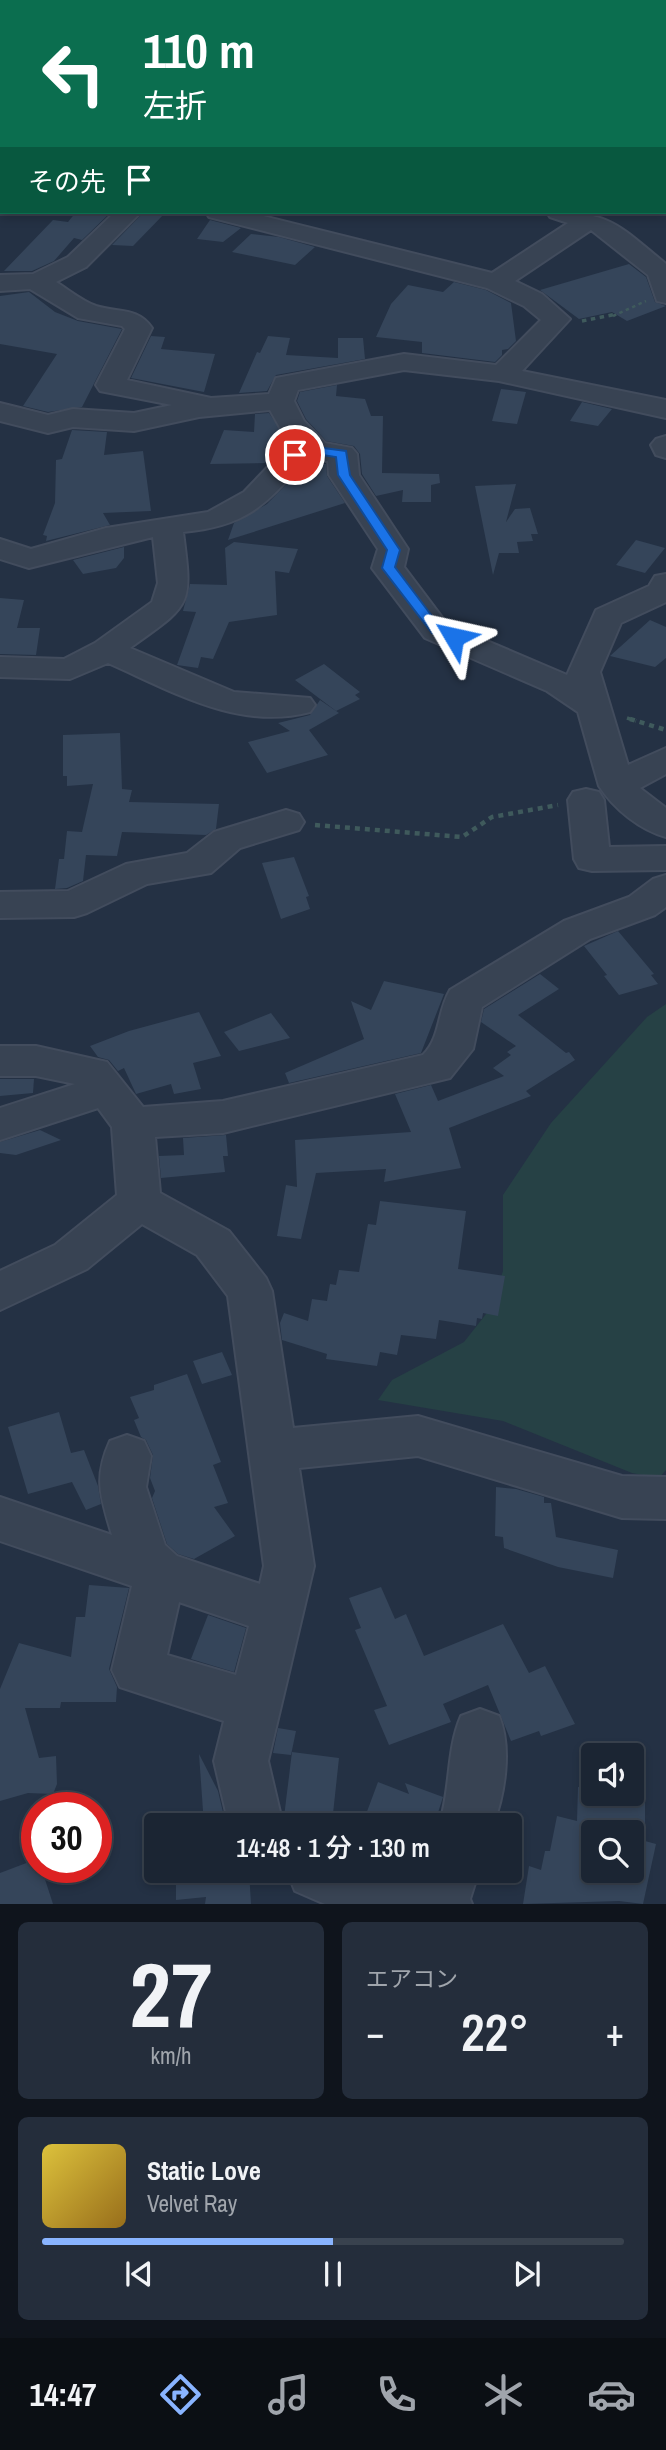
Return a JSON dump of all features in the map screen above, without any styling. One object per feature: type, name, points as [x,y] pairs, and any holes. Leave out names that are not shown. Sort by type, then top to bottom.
[{"type":"street","points":[[37,282],[77,262],[127,214]]},
{"type":"street","points":[[226,214],[496,282],[533,300],[557,319],[505,372],[492,374],[404,362],[286,384],[281,401],[292,425],[316,450]]},
{"type":"street","points":[[564,214],[604,226],[660,272],[666,295]]},
{"type":"street","points":[[496,282],[586,222]]},
{"type":"street","points":[[0,283],[23,279],[37,282],[87,312],[131,320],[139,328],[110,385],[202,402],[200,408]]},
{"type":"street","points":[[505,372],[511,377],[666,409]]},
{"type":"street","points":[[0,412],[48,424],[73,418],[134,422],[200,408],[281,401]]},
{"type":"street","points":[[0,548],[29,559],[106,537],[167,525],[215,520],[255,498],[295,455],[316,450],[342,454],[344,475],[393,550],[388,568],[436,631],[559,684],[593,706]]},
{"type":"street","points":[[0,667],[71,669],[107,650],[166,607],[174,583],[167,525]]},
{"type":"street","points":[[666,583],[662,592],[607,617],[583,672],[593,706],[601,793],[592,859],[666,858]]},
{"type":"street","points":[[107,650],[239,706],[281,709],[298,705]]},
{"type":"street","points":[[601,793],[666,759]]},
{"type":"street","points":[[601,793],[640,808],[666,825]]},
{"type":"street","points":[[0,905],[74,904],[139,873],[198,864],[226,840],[286,822]]},
{"type":"street","points":[[0,1124],[120,1106],[223,1117],[436,1067],[453,1049],[464,1000],[577,930],[642,906],[666,888]]},
{"type":"street","points":[[0,1061],[36,1061],[93,1073],[120,1106],[139,1202],[213,1243],[250,1291],[289,1566],[241,1760],[253,1813]]},
{"type":"street","points":[[0,1292],[71,1257],[139,1202]]},
{"type":"street","points":[[273,1450],[418,1436],[622,1497],[666,1498]]},
{"type":"street","points":[[127,1456],[122,1487],[144,1558],[160,1573]]},
{"type":"street","points":[[0,1519],[278,1613]]},
{"type":"street","points":[[160,1573],[138,1670],[255,1706]]},
{"type":"street","points":[[470,1813],[480,1734]]},
{"type":"street","points":[[371,1883],[445,1892]]},
{"type":"path","points":[[557,319],[587,321],[609,318],[638,303],[666,295]]},
{"type":"path","points":[[286,822],[462,837],[492,817],[601,793]]},
{"type":"green space","points":[[666,1004],[666,1470],[659,1478],[632,1473],[503,1421],[378,1400],[392,1380],[464,1342],[490,1309],[503,1271],[503,1195],[551,1123],[647,1017]]},
{"type":"building","points":[[74,214],[109,214],[82,240],[74,238],[54,261],[32,271],[4,271],[53,220],[68,222]]},
{"type":"building","points":[[142,214],[164,214],[133,246],[112,245]]},
{"type":"building","points":[[210,220],[241,228],[223,242],[197,239]]},
{"type":"building","points":[[251,234],[279,237],[315,247],[295,265],[232,252]]},
{"type":"building","points":[[629,264],[646,277],[655,302],[666,306],[627,321],[612,312],[579,319],[540,290]]},
{"type":"building","points":[[454,282],[486,290],[511,303],[516,341],[508,349],[502,350],[502,355],[495,362],[422,353],[422,342],[376,337],[391,304],[408,285],[443,292]]},
{"type":"building","points":[[29,292],[55,312],[78,321],[122,329],[82,407],[48,412],[23,406],[57,354],[0,344],[0,296]]},
{"type":"building","points":[[151,336],[165,337],[161,349],[215,354],[204,392],[131,378]]},
{"type":"building","points":[[268,336],[290,338],[286,355],[338,358],[338,338],[363,338],[365,359],[276,375],[267,391],[239,393],[257,352],[260,353]]},
{"type":"building","points":[[337,385],[336,396],[365,399],[371,416],[383,416],[382,473],[439,474],[440,483],[431,485],[431,502],[402,502],[403,490],[376,496],[362,474],[360,454],[354,446],[326,441],[306,419],[297,401],[300,392]]},
{"type":"building","points":[[501,389],[526,392],[517,424],[492,421]]},
{"type":"building","points":[[582,402],[612,409],[598,426],[570,421]]},
{"type":"building","points":[[269,413],[291,445],[283,447],[268,463],[210,464],[224,430],[254,432],[255,414]]},
{"type":"building","points":[[72,430],[107,432],[104,455],[143,451],[151,511],[103,513],[110,525],[46,541],[47,536],[43,535],[55,503],[56,460],[62,459]]},
{"type":"building","points":[[306,464],[326,464],[327,476],[345,503],[228,540],[234,523],[267,504]]},
{"type":"building","points":[[516,484],[506,522],[515,509],[530,508],[538,534],[531,534],[533,541],[517,542],[519,553],[499,553],[493,575],[475,486]]},
{"type":"building","points":[[636,540],[665,548],[645,573],[616,565]]},
{"type":"building","points":[[234,542],[298,549],[289,573],[275,571],[277,615],[229,622],[213,659],[201,657],[198,668],[177,665],[196,612],[183,611],[190,584],[227,585],[225,548]]},
{"type":"building","points":[[124,547],[124,558],[116,568],[83,574],[73,560]]},
{"type":"building","points":[[0,598],[24,600],[17,628],[40,628],[36,655],[0,654]]},
{"type":"building","points":[[650,620],[666,627],[666,658],[655,667],[610,656]]},
{"type":"building","points":[[324,664],[360,692],[355,695],[360,699],[336,711],[295,680]]},
{"type":"building","points":[[320,700],[339,713],[309,730],[328,755],[267,773],[248,742],[290,731],[278,723],[310,715]]},
{"type":"building","points":[[120,733],[122,789],[132,790],[129,802],[219,804],[216,829],[206,835],[122,832],[117,856],[86,855],[83,881],[67,888],[55,889],[59,859],[64,859],[67,831],[82,832],[93,784],[67,786],[67,776],[63,776],[63,735]]},
{"type":"building","points":[[294,857],[309,896],[306,897],[310,909],[281,919],[262,863]]},
{"type":"building","points":[[618,931],[654,974],[651,975],[658,984],[619,995],[604,976],[607,975],[584,946]]},
{"type":"building","points":[[540,974],[559,989],[518,1015],[566,1053],[569,1052],[575,1060],[526,1091],[531,1096],[449,1128],[461,1168],[384,1182],[386,1169],[316,1173],[301,1239],[277,1236],[286,1185],[297,1187],[295,1140],[411,1132],[395,1094],[431,1085],[438,1101],[504,1076],[493,1068],[511,1055],[507,1052],[516,1046],[481,1022],[484,1009]]},
{"type":"building","points":[[384,981],[444,994],[421,1053],[289,1083],[285,1073],[364,1039],[351,1001],[371,1010]]},
{"type":"building","points":[[199,1012],[221,1056],[193,1063],[201,1089],[174,1094],[171,1084],[136,1094],[124,1068],[118,1071],[109,1060],[98,1057],[90,1046],[129,1031]]},
{"type":"building","points":[[271,1013],[290,1038],[239,1051],[224,1032]]},
{"type":"building","points":[[0,1079],[34,1079],[33,1093],[0,1096]]},
{"type":"building","points":[[40,1130],[61,1140],[16,1155],[0,1153],[0,1142]]},
{"type":"building","points":[[226,1135],[228,1156],[223,1156],[225,1172],[161,1178],[159,1156],[184,1155],[183,1138]]},
{"type":"building","points":[[380,1201],[466,1211],[458,1269],[505,1276],[498,1316],[483,1313],[482,1319],[477,1318],[476,1326],[439,1320],[436,1339],[401,1335],[397,1355],[380,1352],[377,1366],[326,1359],[327,1354],[282,1340],[280,1323],[284,1313],[308,1321],[312,1299],[327,1301],[330,1284],[336,1285],[339,1270],[359,1272],[368,1224],[376,1225]]},
{"type":"building","points":[[222,1352],[232,1375],[202,1384],[193,1361]]},
{"type":"building","points":[[187,1374],[221,1462],[213,1465],[228,1503],[214,1507],[235,1536],[194,1559],[178,1554],[167,1544],[152,1498],[155,1491],[150,1478],[153,1455],[134,1420],[139,1418],[130,1397],[154,1390],[154,1385]]},
{"type":"building","points":[[59,1412],[71,1453],[84,1450],[98,1486],[101,1504],[86,1510],[72,1482],[28,1494],[8,1427]]},
{"type":"building","points":[[496,1487],[516,1489],[544,1497],[544,1503],[551,1503],[556,1537],[618,1550],[613,1578],[558,1567],[504,1548],[503,1537],[495,1536]]},
{"type":"building","points":[[89,1585],[129,1588],[109,1669],[117,1687],[116,1702],[61,1702],[60,1708],[25,1708],[39,1758],[56,1756],[57,1784],[54,1792],[21,1792],[21,1795],[0,1801],[0,1689],[19,1643],[71,1657],[76,1617],[85,1617]]},
{"type":"building","points":[[381,1587],[395,1619],[406,1614],[424,1656],[503,1624],[529,1673],[545,1666],[575,1724],[541,1736],[539,1731],[511,1741],[488,1685],[443,1704],[451,1722],[389,1745],[374,1710],[387,1706],[355,1630],[361,1628],[349,1598]]},
{"type":"building","points":[[208,1615],[246,1628],[234,1672],[191,1659]]},
{"type":"building","points":[[278,1728],[296,1731],[291,1755],[273,1753]]},
{"type":"building","points":[[292,1752],[339,1758],[333,1813],[284,1813]]},
{"type":"building","points":[[199,1754],[218,1791],[223,1813],[203,1813]]},
{"type":"building","points":[[378,1782],[409,1794],[405,1783],[443,1797],[438,1813],[366,1813]]},
{"type":"building","points":[[578,1787],[581,1787],[581,1806],[644,1806],[645,1793],[645,1841],[656,1844],[643,1904],[619,1901],[523,1904],[529,1866],[541,1870],[545,1851],[550,1851],[557,1816],[577,1821]]},
{"type":"building","points":[[21,1865],[21,1883],[46,1883],[53,1904],[0,1904],[0,1873]]},
{"type":"building","points":[[176,1883],[250,1883],[251,1904],[205,1904],[206,1897],[176,1900]]},
{"type":"route","points":[[295,455],[316,450],[342,454],[344,475],[393,550],[388,568],[436,631],[454,637]]}]
